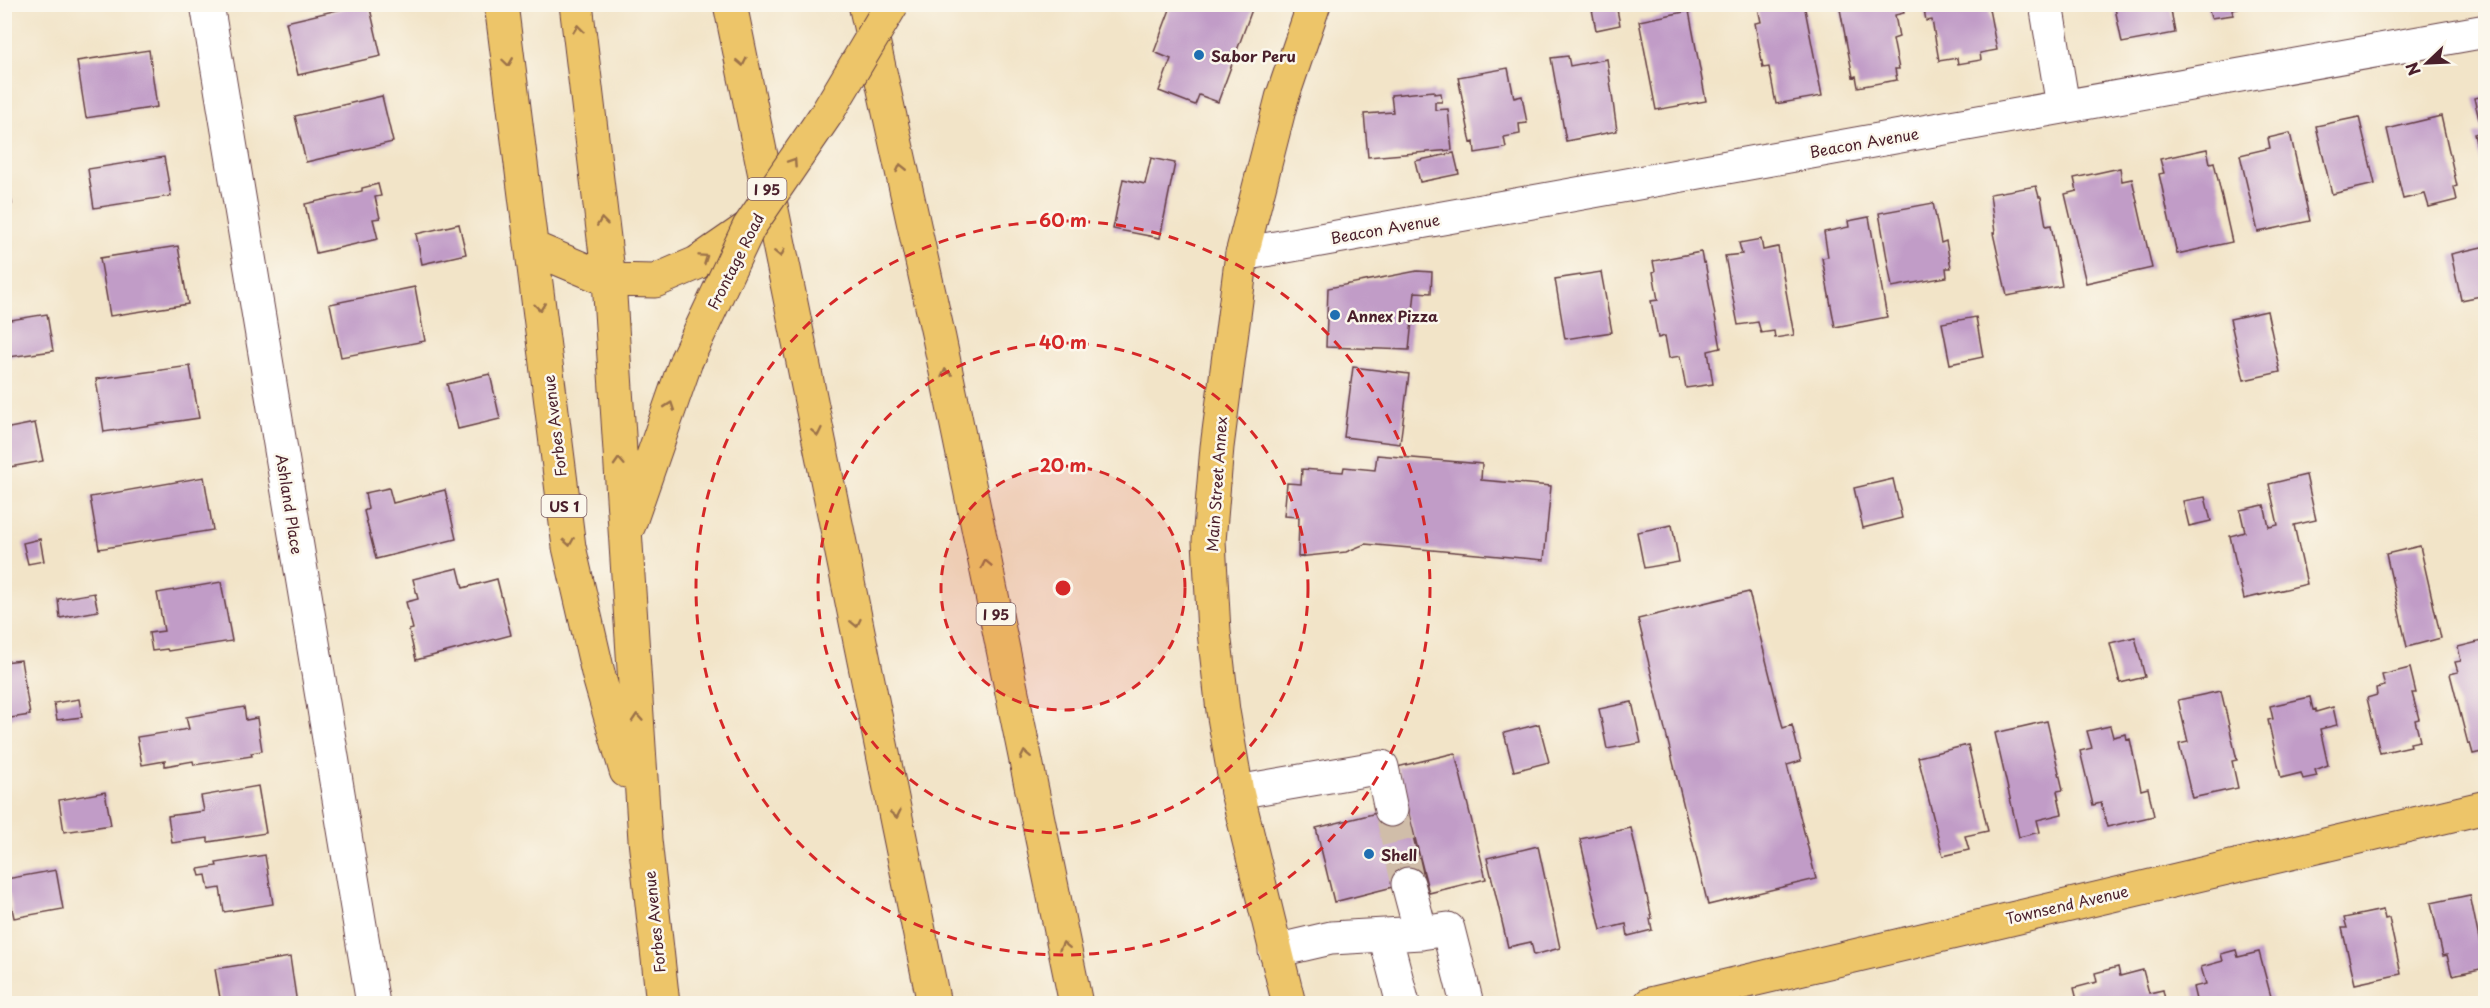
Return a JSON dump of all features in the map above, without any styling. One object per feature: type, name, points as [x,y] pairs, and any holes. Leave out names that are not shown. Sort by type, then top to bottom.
[{"type":"main road","name":"Forbes Avenue","points":[[501,4],[569,547],[599,677],[645,840]]},
{"type":"main road","name":"Forbes Avenue","points":[[576,4],[609,280],[645,840],[663,1004]]},
{"type":"main road","name":"I 95","points":[[730,4],[934,1004]]},
{"type":"main road","name":"I 95","points":[[865,4],[939,338],[1076,1004]]},
{"type":"main road","name":"Frontage Road","points":[[624,541],[686,361],[749,227],[827,113],[892,4]]},
{"type":"main road","name":"Main Street Annex","points":[[1289,1004],[1237,792],[1223,711],[1215,644],[1209,541],[1217,447],[1242,254],[1282,98],[1314,4]]},
{"type":"main road","points":[[533,248],[609,280],[655,281],[697,263],[749,227]]},
{"type":"main road","name":"Townsend Avenue","points":[[1650,1004],[2486,807]]},
{"type":"street","name":"Ashland Place","points":[[207,4],[373,1004]]},
{"type":"street","points":[[2046,4],[2063,106]]},
{"type":"street","name":"Beacon Avenue","points":[[1242,254],[2486,31]]},
{"type":"street","points":[[1237,792],[1382,767],[1391,810]]},
{"type":"street","points":[[1408,884],[1421,933]]},
{"type":"street","points":[[1275,951],[1331,938],[1421,933],[1448,929],[1467,1004]]},
{"type":"street","points":[[1385,935],[1403,1004]]},
{"type":"building","points":[[369,4],[381,56],[298,75],[286,22]]},
{"type":"building","name":"Sabor Peru","points":[[1172,4],[1254,4],[1218,102],[1199,95],[1195,105],[1159,91],[1171,59],[1154,52]]},
{"type":"building","points":[[1591,4],[1616,4],[1620,25],[1596,30]]},
{"type":"building","points":[[1770,4],[1804,4],[1822,96],[1776,104],[1769,67],[1763,68],[1755,23],[1761,22],[1758,8]]},
{"type":"building","points":[[1839,4],[1902,4],[1904,13],[1895,15],[1899,37],[1893,39],[1899,69],[1895,69],[1897,80],[1858,87],[1856,76],[1853,77]]},
{"type":"building","points":[[1923,4],[1988,4],[1997,50],[1980,53],[1981,60],[1958,64],[1957,58],[1939,61],[1932,20],[1926,21]]},
{"type":"building","points":[[2112,4],[2170,4],[2175,33],[2122,43],[2115,8]]},
{"type":"building","points":[[2207,4],[2248,4],[2248,6],[2232,9],[2233,15],[2211,18]]},
{"type":"building","points":[[1689,11],[1706,101],[1656,110],[1639,21]]},
{"type":"building","points":[[149,50],[157,107],[86,118],[77,61]]},
{"type":"building","points":[[1568,56],[1570,66],[1607,59],[1617,131],[1566,141],[1551,58]]},
{"type":"building","points":[[1508,68],[1514,98],[1522,96],[1527,123],[1519,124],[1520,134],[1504,137],[1506,148],[1475,153],[1458,77]]},
{"type":"building","points":[[1434,91],[1434,94],[1441,93],[1442,102],[1435,102],[1435,110],[1448,109],[1452,150],[1368,157],[1364,114],[1393,112],[1391,95]]},
{"type":"building","points":[[382,96],[393,142],[306,162],[295,116]]},
{"type":"building","points":[[2486,96],[2485,180],[2474,134],[2482,132],[2474,98]]},
{"type":"building","points":[[2441,116],[2457,186],[2454,187],[2457,200],[2429,207],[2425,194],[2403,199],[2387,129]]},
{"type":"building","points":[[2359,117],[2375,184],[2332,194],[2316,126]]},
{"type":"building","points":[[2290,133],[2310,221],[2258,232],[2240,155],[2270,148],[2268,138]]},
{"type":"building","points":[[2207,149],[2210,163],[2214,162],[2232,242],[2177,254],[2159,174],[2164,173],[2160,159]]},
{"type":"building","points":[[1454,153],[1459,174],[1420,182],[1415,161]]},
{"type":"building","points":[[164,157],[171,196],[94,208],[88,169]]},
{"type":"building","points":[[1151,158],[1175,163],[1160,238],[1113,229],[1123,179],[1145,184]]},
{"type":"building","points":[[2120,168],[2122,181],[2132,179],[2152,268],[2086,283],[2065,194],[2077,191],[2074,178]]},
{"type":"building","points":[[7,172],[12,204],[4,205],[4,173]]},
{"type":"building","points":[[378,184],[381,196],[375,197],[380,218],[373,219],[378,239],[316,253],[305,204],[362,191],[362,188]]},
{"type":"building","points":[[2036,186],[2039,197],[2041,197],[2046,226],[2051,225],[2062,286],[2007,296],[1993,233],[1995,233],[1990,194]]},
{"type":"building","points":[[1933,203],[1941,243],[1946,241],[1951,268],[1946,268],[1947,277],[1892,287],[1879,213]]},
{"type":"building","points":[[1869,217],[1887,317],[1835,327],[1822,258],[1828,257],[1824,232],[1849,227],[1848,221]]},
{"type":"building","points":[[459,224],[466,254],[422,264],[416,234]]},
{"type":"building","points":[[1761,239],[1763,250],[1778,247],[1794,335],[1775,338],[1774,331],[1761,333],[1758,322],[1738,325],[1725,256],[1742,254],[1739,243]]},
{"type":"building","points":[[178,246],[188,304],[110,316],[100,258]]},
{"type":"building","points":[[2486,246],[2486,295],[2461,300],[2451,254]]},
{"type":"building","points":[[1701,252],[1703,263],[1705,262],[1721,348],[1708,351],[1713,384],[1686,388],[1680,356],[1669,358],[1665,336],[1658,338],[1651,301],[1658,300],[1653,261]]},
{"type":"building","points":[[1417,271],[1432,272],[1431,293],[1415,292],[1409,350],[1326,347],[1328,288]]},
{"type":"building","points":[[1601,272],[1612,332],[1565,339],[1555,279]]},
{"type":"building","points":[[415,287],[425,341],[341,357],[330,304]]},
{"type":"building","points":[[2267,311],[2280,372],[2244,380],[2230,319]]},
{"type":"building","points":[[47,314],[53,351],[9,357],[4,321]]},
{"type":"building","points":[[1976,317],[1983,357],[1950,364],[1942,323]]},
{"type":"building","points":[[190,366],[199,418],[104,432],[96,379]]},
{"type":"building","points":[[1353,367],[1409,374],[1400,444],[1344,437]]},
{"type":"building","points":[[490,374],[500,419],[458,429],[447,384]]},
{"type":"building","points":[[35,423],[43,461],[4,468],[4,429]]},
{"type":"building","points":[[1377,455],[1482,464],[1481,480],[1551,486],[1544,560],[1365,544],[1346,552],[1298,557],[1299,517],[1284,516],[1287,483],[1301,484],[1302,469],[1343,472],[1344,467],[1375,470]]},
{"type":"building","points":[[2306,475],[2316,520],[2294,525],[2307,584],[2244,599],[2230,536],[2245,532],[2240,510],[2264,505],[2269,527],[2278,525],[2269,484]]},
{"type":"building","points":[[204,477],[213,530],[99,549],[90,497]]},
{"type":"building","points":[[1893,479],[1902,518],[1863,528],[1854,488]]},
{"type":"building","points":[[389,488],[393,503],[445,490],[456,539],[376,559],[364,511],[368,509],[365,493]]},
{"type":"building","points":[[2205,497],[2211,521],[2189,526],[2183,501]]},
{"type":"building","points":[[1672,525],[1679,562],[1644,568],[1637,532]]},
{"type":"building","points":[[40,539],[44,561],[28,564],[23,543]]},
{"type":"building","points":[[2420,546],[2441,638],[2407,647],[2386,554]]},
{"type":"building","points":[[458,568],[463,588],[497,579],[511,635],[416,660],[409,630],[413,629],[406,602],[418,599],[413,579]]},
{"type":"building","points":[[221,582],[232,641],[168,651],[167,649],[152,651],[149,633],[164,631],[157,593]]},
{"type":"building","points":[[1749,592],[1783,728],[1792,725],[1801,761],[1787,765],[1816,879],[1708,905],[1638,619]]},
{"type":"building","points":[[94,593],[98,611],[60,618],[58,599]]},
{"type":"building","points":[[2135,637],[2145,677],[2120,683],[2110,643]]},
{"type":"building","points":[[2486,640],[2486,751],[2473,754],[2470,743],[2468,744],[2450,674],[2458,672],[2455,662],[2461,661],[2458,647]]},
{"type":"building","points":[[21,660],[30,715],[4,719],[4,662]]},
{"type":"building","points":[[2410,668],[2416,693],[2412,693],[2419,719],[2415,720],[2420,741],[2410,743],[2411,746],[2380,753],[2367,698],[2377,695],[2376,688],[2385,686],[2382,675]]},
{"type":"building","points":[[2221,691],[2237,760],[2232,761],[2238,788],[2192,798],[2179,744],[2188,742],[2178,700]]},
{"type":"building","points":[[2310,697],[2313,710],[2316,709],[2316,712],[2333,707],[2337,725],[2320,729],[2328,765],[2315,770],[2317,776],[2303,779],[2301,773],[2281,778],[2268,720],[2273,719],[2270,706]]},
{"type":"building","points":[[79,699],[82,717],[57,720],[54,703]]},
{"type":"building","points":[[1632,702],[1641,743],[1607,749],[1599,709]]},
{"type":"building","points":[[244,707],[246,720],[257,718],[262,751],[251,753],[252,756],[194,765],[193,761],[165,766],[165,761],[142,765],[137,737],[189,729],[186,717]]},
{"type":"building","points":[[2047,721],[2063,790],[2057,791],[2062,814],[2037,820],[2040,832],[2019,837],[1995,733]]},
{"type":"building","points":[[1539,724],[1549,762],[1514,771],[1504,733]]},
{"type":"building","points":[[2110,726],[2113,737],[2126,734],[2127,740],[2130,739],[2141,790],[2148,788],[2154,816],[2107,827],[2101,803],[2093,805],[2080,751],[2092,748],[2087,731]]},
{"type":"building","points":[[1968,745],[1988,831],[1965,836],[1969,850],[1943,856],[1918,757]]},
{"type":"building","points":[[1455,753],[1486,879],[1429,893],[1397,767]]},
{"type":"building","points":[[258,786],[266,833],[208,842],[208,838],[172,843],[168,816],[204,811],[201,796]]},
{"type":"building","points":[[105,792],[111,825],[64,832],[59,800]]},
{"type":"building","name":"Shell","points":[[1405,806],[1424,879],[1334,902],[1316,828]]},
{"type":"building","points":[[1631,828],[1652,918],[1650,919],[1652,930],[1628,936],[1626,924],[1601,930],[1580,839]]},
{"type":"building","points":[[1538,846],[1560,948],[1534,955],[1531,942],[1508,947],[1487,858]]},
{"type":"building","points":[[265,855],[273,904],[224,912],[220,888],[209,890],[206,875],[200,876],[198,869],[217,866],[216,863]]},
{"type":"building","points":[[56,870],[63,909],[14,918],[6,879]]},
{"type":"building","points":[[2470,895],[2485,968],[2452,975],[2447,955],[2443,956],[2431,903]]},
{"type":"building","points":[[2383,910],[2385,919],[2389,918],[2401,974],[2355,984],[2342,928],[2347,928],[2344,918]]},
{"type":"building","points":[[2486,912],[2486,935],[2485,935],[2480,913]]},
{"type":"building","points":[[2236,950],[2238,957],[2259,952],[2273,1004],[2197,1004],[2193,987],[2206,984],[2201,967],[2223,961],[2221,954]]},
{"type":"building","points":[[290,957],[297,1004],[221,1004],[215,969]]},
{"type":"building","points":[[2118,967],[2120,976],[2143,970],[2149,993],[2163,990],[2166,1004],[2078,1004],[2074,988],[2097,982],[2095,973]]},
{"type":"tunnel","points":[[1391,810],[1408,884]]},
{"type":"place","name":"Sabor Peru","points":[[1199,55]]},
{"type":"place","name":"Annex Pizza","points":[[1335,315]]},
{"type":"place","name":"Shell","points":[[1369,854]]}]
